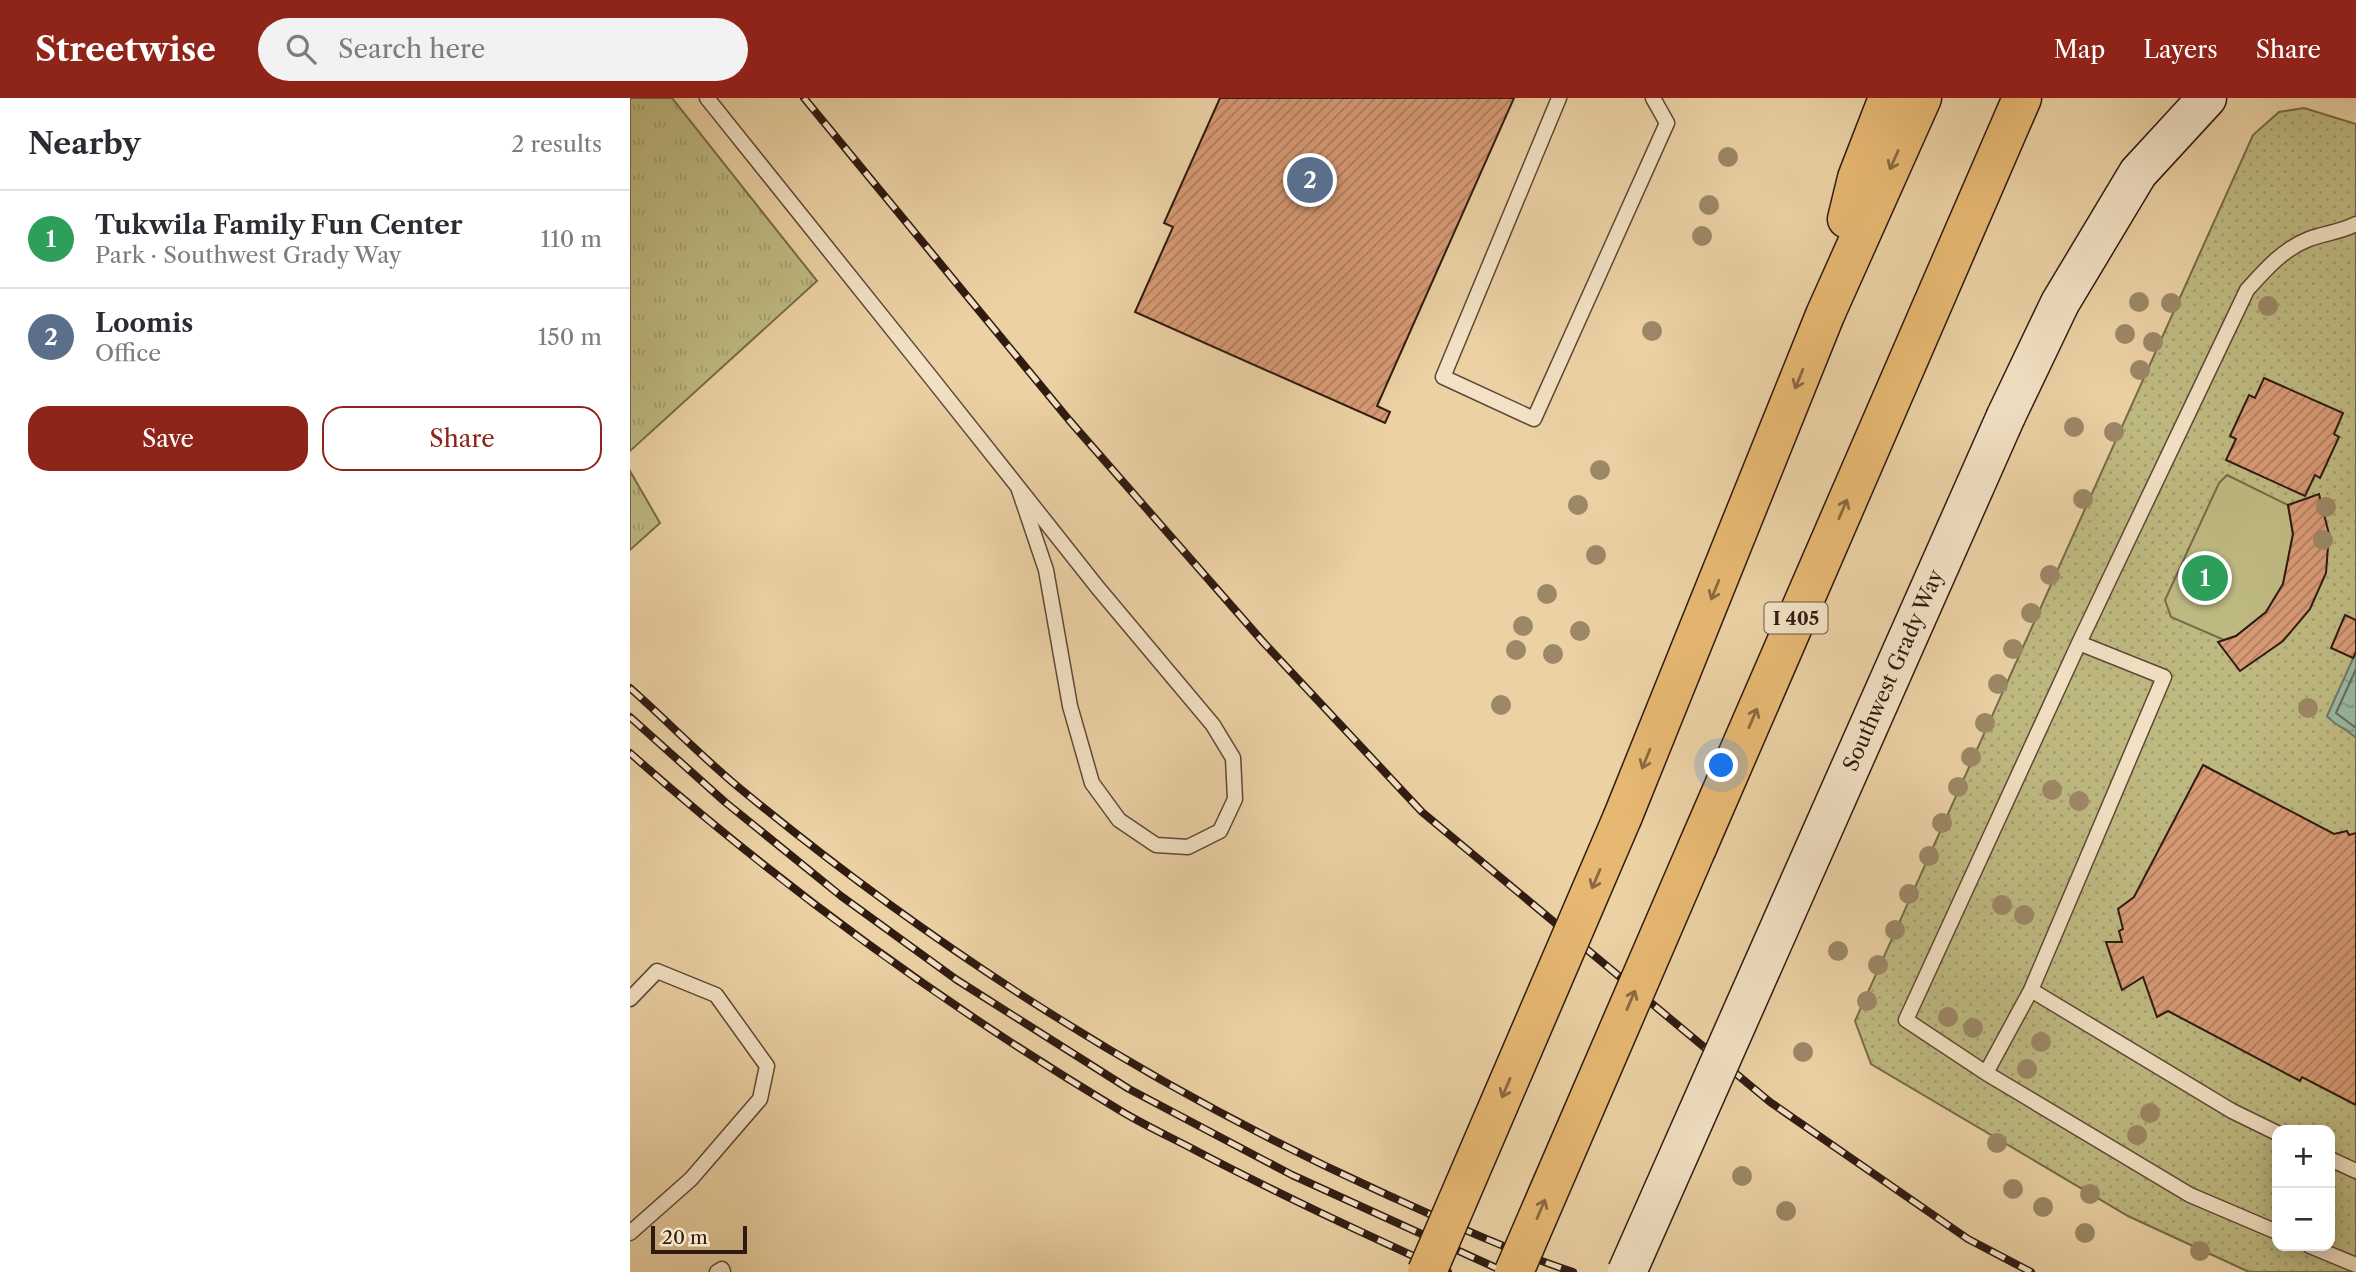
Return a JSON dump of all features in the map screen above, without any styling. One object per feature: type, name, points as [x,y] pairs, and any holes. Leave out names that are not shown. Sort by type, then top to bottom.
[{"type":"highway","points":[[1825,315],[1857,178],[1888,98]]},
{"type":"highway","points":[[1427,1272],[1623,817],[1825,315],[1922,98]]},
{"type":"highway","name":"I 405","points":[[1514,1272],[2022,98]]},
{"type":"highway","points":[[1895,387],[2050,98]]},
{"type":"main road","name":"Southwest Grady Way","points":[[1627,1272],[2006,416],[2060,303],[2138,173],[2207,98]]},
{"type":"lane","points":[[707,98],[1018,487],[1098,588],[1213,725],[1233,758],[1235,799],[1220,831],[1188,846],[1156,845],[1119,820],[1093,783],[1070,706],[1046,570],[1018,487]]},
{"type":"lane","points":[[1559,98],[1443,377],[1534,419],[1667,123],[1653,98]]},
{"type":"lane","points":[[2272,1230],[2190,1195],[1986,1073],[1906,1020],[2079,643],[2247,290],[2275,260],[2294,246],[2310,238],[2343,231],[2356,224]]},
{"type":"lane","points":[[1986,1073],[2031,990],[2164,677],[2079,643]]},
{"type":"lane","points":[[630,999],[657,971],[716,995],[767,1066],[760,1099],[691,1179],[632,1228]]},
{"type":"lane","points":[[2031,990],[2232,1111],[2272,1131]]},
{"type":"lane","points":[[2335,1160],[2356,1171]]},
{"type":"lane","points":[[2322,1251],[2356,1265]]},
{"type":"lane","points":[[717,1272],[722,1269],[723,1272]]},
{"type":"green space","points":[[630,98],[672,98],[817,281],[630,451]]},
{"type":"green space","points":[[2304,108],[2356,124],[2356,1272],[2249,1272],[2128,1216],[1871,1064],[1855,1021],[2253,135],[2279,112]]},
{"type":"green space","points":[[630,471],[660,523],[630,550]]},
{"type":"green space","points":[[2227,475],[2288,505],[2293,534],[2283,584],[2266,612],[2236,636],[2224,640],[2171,617],[2165,600],[2219,483]]},
{"type":"water","points":[[2356,652],[2356,738],[2327,716]]},
{"type":"building","points":[[1220,98],[1514,98],[1377,406],[1390,412],[1385,423],[1135,312],[1173,227],[1164,223]]},
{"type":"building","points":[[2264,378],[2343,413],[2334,434],[2339,437],[2320,478],[2315,475],[2305,496],[2226,460],[2236,439],[2230,436],[2249,395],[2255,398]]},
{"type":"building","points":[[2319,494],[2329,534],[2326,573],[2310,609],[2283,641],[2240,671],[2218,642],[2236,636],[2266,612],[2283,584],[2293,534],[2288,505]]},
{"type":"building","points":[[2345,615],[2356,620],[2356,652],[2353,658],[2331,648]]},
{"type":"building","points":[[2203,765],[2334,834],[2347,831],[2349,835],[2356,833],[2356,1105],[2302,1077],[2300,1081],[2168,1011],[2157,1017],[2143,977],[2122,990],[2106,942],[2122,942],[2119,931],[2123,929],[2118,909],[2134,897]]},
{"type":"railway","points":[[804,98],[1069,420],[1264,643],[1422,812],[1770,1102],[1968,1239],[2031,1272]]},
{"type":"railway","points":[[630,688],[723,774],[812,846],[888,903],[1046,1011],[1211,1107],[1295,1151],[1476,1235],[1573,1272]]},
{"type":"railway","points":[[630,717],[725,802],[841,896],[957,980],[1129,1089],[1292,1175],[1505,1272]]},
{"type":"railway","points":[[630,753],[746,851],[865,942],[1051,1068],[1134,1119],[1223,1165],[1448,1272]]},
{"type":"place","name":"Loomis","points":[[1310,180]]},
{"type":"place","name":"Tukwila Family Fun Center","points":[[2205,578]]}]
